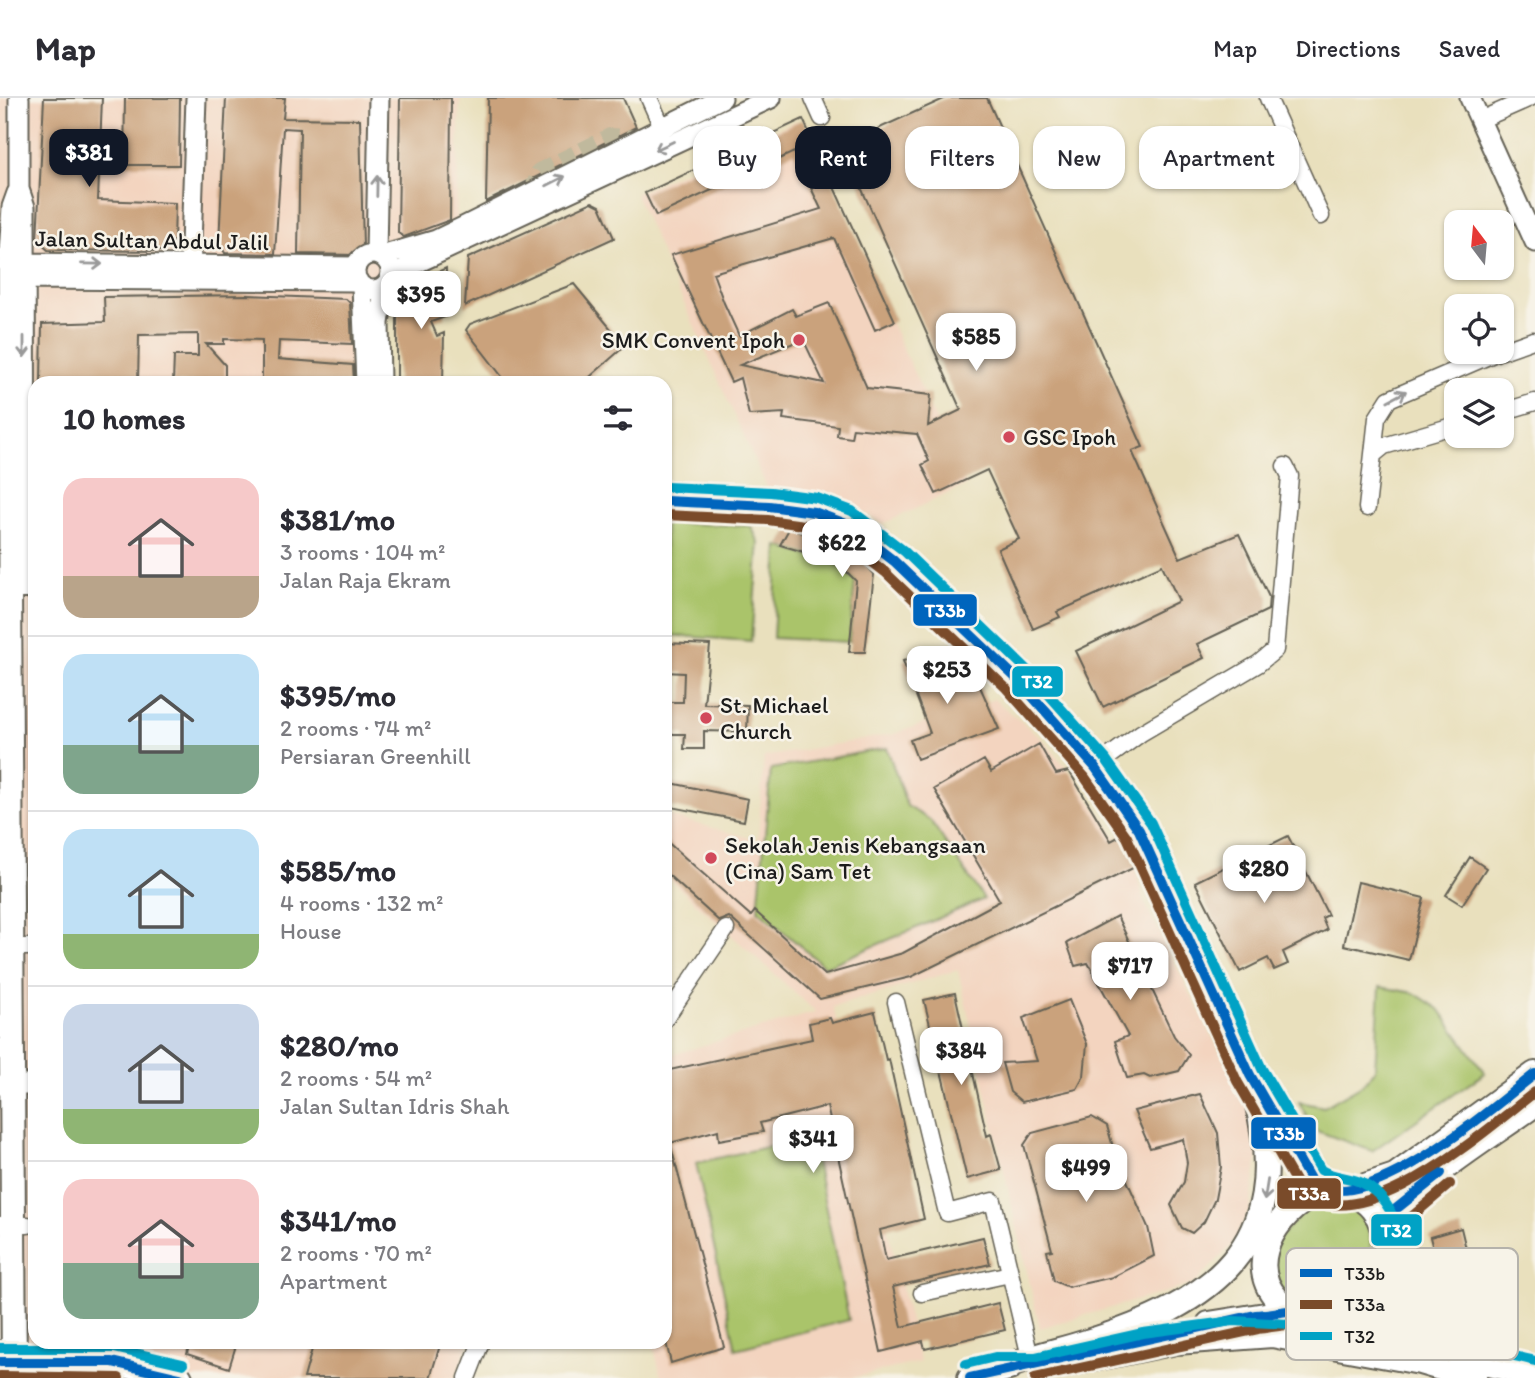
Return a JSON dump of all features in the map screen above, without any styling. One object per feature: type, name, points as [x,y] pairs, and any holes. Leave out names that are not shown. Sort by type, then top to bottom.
[{"type":"main road","points":[[672,501],[769,506],[814,512],[846,524],[880,547],[994,657],[1095,766],[1139,830],[1250,1074],[1310,1180],[1365,1200],[1382,1226],[1383,1248]]},
{"type":"main road","points":[[18,586],[18,1085],[13,1225],[18,1368],[111,1362],[180,1378]]},
{"type":"main road","points":[[994,657],[1015,699],[1091,783],[1114,816],[1139,830]]},
{"type":"main road","points":[[996,1371],[1030,1357],[1086,1343],[1171,1311],[1205,1289],[1237,1255],[1258,1219],[1267,1182],[1266,1141],[1250,1074]]},
{"type":"main road","points":[[1286,1306],[1269,1287],[1264,1267],[1266,1249],[1273,1231],[1287,1214],[1304,1199],[1395,1176],[1535,1074]]},
{"type":"main road","points":[[1382,1226],[1391,1213],[1416,1191],[1535,1104]]},
{"type":"main road","points":[[970,1378],[1187,1329],[1286,1312]]},
{"type":"main road","points":[[996,1371],[1038,1371],[1146,1347],[1233,1335],[1286,1337]]},
{"type":"main road","points":[[1410,1360],[1474,1378]]},
{"type":"main road","points":[[1480,1360],[1535,1375]]},
{"type":"street","points":[[18,586],[22,429],[18,271],[25,207],[19,189],[19,98]]},
{"type":"street","points":[[190,272],[196,98]]},
{"type":"street","points":[[379,98],[379,255]]},
{"type":"street","points":[[649,98],[662,127]]},
{"type":"street","points":[[366,376],[359,278],[361,258],[445,236],[722,98]]},
{"type":"street","points":[[359,278],[374,290],[388,280],[771,98]]},
{"type":"street","points":[[813,98],[822,118]]},
{"type":"street","points":[[1268,98],[1321,216]]},
{"type":"street","points":[[1470,98],[1535,242]]},
{"type":"street","points":[[1480,120],[1530,98]]},
{"type":"street","points":[[18,271],[5,243],[12,207],[19,189]]},
{"type":"street","points":[[379,255],[389,263],[379,323],[380,376]]},
{"type":"street","points":[[18,271],[4,300],[3,407],[22,429]]},
{"type":"street","name":"Jalan Sultan Abdul Jalil","points":[[18,271],[190,272],[359,278]]},
{"type":"street","points":[[1514,347],[1534,341]]},
{"type":"street","points":[[1367,508],[1377,418],[1389,399],[1470,364]]},
{"type":"street","points":[[1514,408],[1535,402]]},
{"type":"street","points":[[1373,455],[1384,446],[1444,428]]},
{"type":"street","points":[[18,586],[4,459],[22,429]]},
{"type":"street","points":[[1095,766],[1141,733],[1258,664],[1275,650],[1290,476],[1284,466]]},
{"type":"street","points":[[672,1009],[726,929]]},
{"type":"street","points":[[896,1002],[947,1213],[993,1201],[1030,1357]]},
{"type":"street","points":[[922,1293],[1010,1274]]},
{"type":"street","points":[[467,1378],[478,1349]]},
{"type":"shaded area","points":[[0,98],[460,98],[456,222],[392,248],[381,376],[28,376],[28,1349],[466,1349],[455,1378],[0,1378]]},
{"type":"shaded area","name":"SMK Convent Ipoh","points":[[797,120],[800,126],[795,126],[795,189],[829,189],[966,485],[883,524],[864,513],[804,493],[768,490],[635,194],[693,168],[693,189],[781,189],[781,127]]},
{"type":"shaded area","points":[[994,699],[1041,738],[1073,775],[1135,868],[1144,902],[1253,1117],[1258,1157],[1250,1209],[1233,1244],[1194,1284],[1040,1328],[958,970],[833,1007],[920,1362],[852,1378],[661,1378],[655,1349],[672,1349],[672,1055],[816,1012],[672,881],[672,817],[758,840],[764,757],[894,734]]},
{"type":"green space","points":[[672,523],[751,526],[759,543],[751,641],[672,635]]},
{"type":"green space","points":[[778,546],[836,564],[855,580],[849,642],[773,638]]},
{"type":"green space","points":[[887,748],[907,806],[930,820],[984,899],[825,967],[758,910],[771,769]]},
{"type":"green space","points":[[1380,987],[1414,993],[1439,1009],[1485,1073],[1372,1151],[1314,1130],[1299,1102],[1324,1107],[1362,1085],[1375,1070]]},
{"type":"green space","points":[[811,1137],[849,1320],[736,1349],[696,1163]]},
{"type":"green space","points":[[1313,1202],[1329,1202],[1350,1206],[1363,1217],[1368,1228],[1370,1248],[1286,1248],[1286,1293],[1275,1286],[1274,1243]]},
{"type":"building","points":[[44,98],[102,98],[98,200],[175,203],[174,243],[162,251],[48,250],[37,240]]},
{"type":"building","points":[[125,98],[180,98],[179,165],[124,165]]},
{"type":"building","points":[[226,98],[285,98],[283,118],[360,119],[363,248],[356,255],[298,254],[300,129],[283,128],[275,254],[225,253],[219,243]]},
{"type":"building","points":[[400,98],[451,98],[450,220],[404,237],[398,233]]},
{"type":"building","points":[[488,98],[623,98],[636,127],[486,202]]},
{"type":"building","points":[[946,98],[987,98],[1000,126],[905,126],[905,189],[1019,189],[1019,170],[1143,447],[1132,451],[1180,558],[1239,534],[1269,597],[1268,610],[1197,644],[1204,658],[1103,707],[1076,651],[1179,601],[1162,565],[1057,612],[1060,617],[1033,629],[998,549],[1019,539],[987,470],[936,494],[922,465],[929,461],[917,434],[853,428],[851,438],[837,436],[838,426],[783,419],[784,413],[749,415],[740,378],[731,382],[671,255],[821,209],[812,189],[835,189],[895,321],[875,330],[834,238],[713,273],[739,336],[792,309],[796,316],[829,303],[867,388],[931,395],[928,426],[961,410],[862,189],[891,189],[891,126],[884,126]],"holes":[[[803,339],[824,383],[740,365]]]},
{"type":"building","points":[[803,119],[806,126],[795,126],[795,154],[794,152],[781,158],[781,129]]},
{"type":"building","points":[[693,171],[693,189],[714,189],[656,216],[645,193]]},
{"type":"building","points":[[592,202],[600,206],[614,238],[465,306],[468,258]]},
{"type":"building","points":[[446,268],[445,317],[431,322],[437,336],[444,333],[443,376],[397,376],[397,298],[407,286]]},
{"type":"building","points":[[574,284],[625,346],[591,376],[502,376],[466,330],[470,324]]},
{"type":"building","points":[[247,295],[346,299],[350,303],[352,344],[279,341],[278,359],[353,365],[354,376],[262,376],[262,340],[224,339],[224,344],[206,344],[225,365],[225,376],[173,376],[174,356],[198,356],[198,334],[139,335],[138,376],[41,376],[42,324],[105,322],[104,297]]},
{"type":"building","points":[[789,529],[848,546],[874,574],[865,652],[849,652],[856,581],[837,562],[780,545]]},
{"type":"building","name":"St. Michael Church","points":[[672,643],[710,645],[704,704],[748,705],[747,732],[704,731],[704,749],[684,749],[685,734],[672,734],[672,702],[683,702],[684,673],[672,672]]},
{"type":"building","points":[[933,652],[938,662],[953,662],[962,684],[977,680],[999,729],[917,759],[910,740],[930,733],[903,661]]},
{"type":"building","points":[[1039,744],[1056,774],[1069,771],[1111,841],[1122,835],[1137,866],[911,977],[820,999],[729,917],[719,921],[672,878],[672,846],[751,916],[755,911],[825,975],[903,953],[1000,901],[934,789],[984,760],[991,772]]},
{"type":"building","points":[[672,783],[748,799],[744,821],[672,807]]},
{"type":"building","points":[[1288,836],[1328,915],[1322,918],[1327,930],[1283,952],[1288,964],[1274,970],[1268,958],[1240,972],[1195,882]]},
{"type":"building","points":[[1470,857],[1486,868],[1462,905],[1446,895]]},
{"type":"building","points":[[1358,882],[1424,898],[1409,960],[1344,945]]},
{"type":"building","points":[[1117,916],[1174,1036],[1189,1055],[1179,1071],[1150,1078],[1144,1075],[1127,1078],[1115,1041],[1128,1036],[1088,963],[1075,966],[1067,943]]},
{"type":"building","points":[[955,993],[987,1136],[991,1134],[1001,1170],[967,1179],[924,1000]]},
{"type":"building","points":[[1069,1000],[1087,1044],[1084,1076],[1077,1089],[1022,1102],[1010,1092],[1002,1063],[1037,1061],[1023,1018]]},
{"type":"building","points":[[875,1012],[886,1060],[889,1059],[924,1219],[880,1230],[886,1260],[983,1237],[990,1264],[893,1287],[902,1327],[998,1303],[1005,1330],[925,1349],[923,1341],[881,1352],[827,1106],[760,1123],[763,1132],[719,1140],[718,1130],[672,1142],[672,1069],[812,1039],[809,1023],[830,1018],[832,1023]]},
{"type":"building","points":[[1200,1094],[1218,1133],[1221,1167],[1215,1199],[1204,1222],[1192,1233],[1182,1228],[1171,1205],[1184,1182],[1187,1163],[1183,1139],[1150,1148],[1134,1111]]},
{"type":"building","points":[[1092,1117],[1107,1126],[1115,1154],[1148,1227],[1154,1256],[1113,1277],[1068,1287],[1054,1281],[1047,1251],[1052,1250],[1024,1145],[1032,1133]]},
{"type":"building","points":[[672,1151],[724,1347],[671,1363],[668,1349],[672,1349]]},
{"type":"building","points":[[1461,1228],[1466,1248],[1433,1248],[1430,1237]]},
{"type":"building","points":[[188,1349],[235,1349],[229,1368],[187,1354]]},
{"type":"building","points":[[312,1349],[439,1349],[430,1378],[304,1378]]},
{"type":"tunnel","points":[[531,194],[539,171],[610,136],[639,138]]},
{"type":"transit line","name":"T32","points":[[672,487],[771,492],[817,498],[852,511],[904,551],[1026,669],[1105,758],[1151,823],[1262,1069],[1321,1170],[1362,1183],[1375,1192],[1392,1216],[1397,1230],[1398,1248]]},
{"type":"transit line","name":"T33b","points":[[672,501],[769,506],[814,512],[846,524],[894,561],[1016,678],[1095,767],[1139,830],[1250,1075],[1310,1179],[1332,1190],[1359,1187],[1391,1175],[1459,1134],[1535,1074]]},
{"type":"transit line","name":"T33a","points":[[672,515],[768,520],[811,526],[839,536],[885,572],[1006,688],[1084,776],[1127,837],[1237,1081],[1298,1186],[1322,1202],[1351,1204],[1384,1194],[1419,1177],[1454,1155],[1535,1092]]},
{"type":"transit line","name":"T33b","points":[[1383,1248],[1382,1226],[1391,1213],[1441,1173]]},
{"type":"transit line","name":"T33a","points":[[1398,1248],[1397,1229],[1450,1184]]},
{"type":"transit line","name":"T33b","points":[[970,1378],[1256,1315],[1286,1311]]},
{"type":"transit line","name":"T32","points":[[966,1364],[995,1357],[1036,1357],[1143,1333],[1233,1321],[1286,1324]]},
{"type":"transit line","name":"T33a","points":[[1035,1378],[1258,1329],[1286,1326]]},
{"type":"transit line","name":"T32","points":[[0,1348],[28,1348]]},
{"type":"transit line","name":"T32","points":[[118,1349],[183,1364]]},
{"type":"transit line","name":"T32","points":[[1518,1357],[1535,1361]]},
{"type":"transit line","name":"T33b","points":[[0,1362],[112,1362],[180,1378]]},
{"type":"transit line","name":"T33a","points":[[0,1376],[119,1378]]},
{"type":"place","name":"SMK Convent Ipoh","points":[[799,340]]},
{"type":"place","name":"GSC Ipoh","points":[[1009,437]]},
{"type":"place","name":"St. Michael Church","points":[[706,718]]},
{"type":"place","name":"Sekolah Jenis Kebangsaan (Cina) Sam Tet","points":[[711,858]]}]
